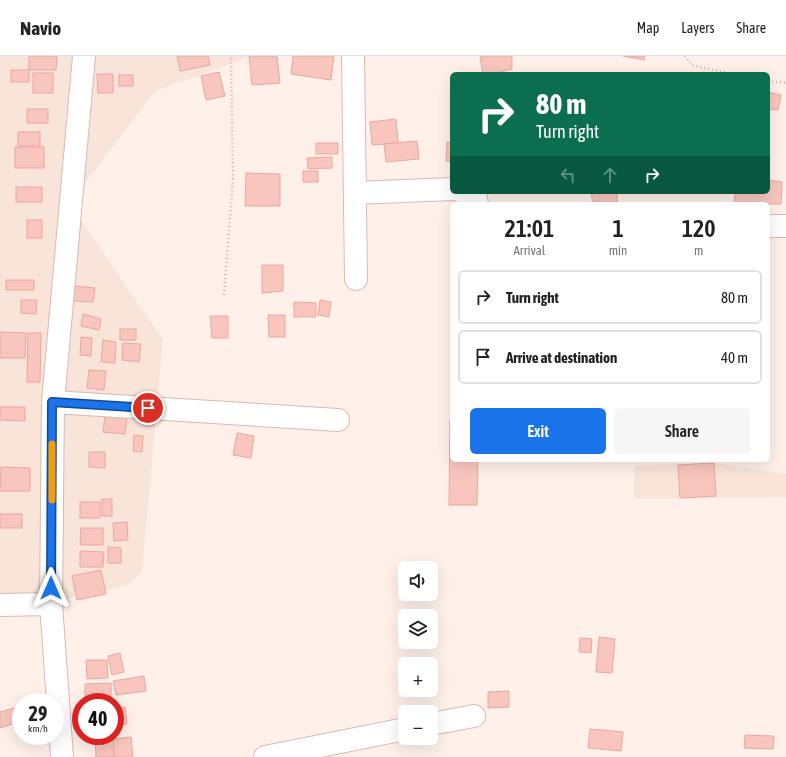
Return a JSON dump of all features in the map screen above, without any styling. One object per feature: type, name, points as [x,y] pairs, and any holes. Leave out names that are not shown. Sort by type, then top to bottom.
[{"type":"street","points":[[62,757],[51,604],[52,402],[84,56]]},
{"type":"street","points":[[353,56],[356,279]]},
{"type":"street","points":[[356,193],[450,189]]},
{"type":"street","points":[[467,194],[476,198],[477,202]]},
{"type":"street","points":[[770,226],[786,226]]},
{"type":"street","points":[[52,402],[338,420]]},
{"type":"street","points":[[0,605],[51,604]]},
{"type":"street","points":[[438,723],[474,716]]},
{"type":"street","points":[[265,757],[398,730]]},
{"type":"path","points":[[224,295],[233,179],[231,56]]},
{"type":"path","points":[[685,56],[692,65],[722,72]]},
{"type":"path","points":[[770,81],[786,83]]},
{"type":"shaded area","points":[[0,56],[252,56],[155,91],[70,203],[163,340],[142,572],[128,585],[0,614]]},
{"type":"shaded area","points":[[714,463],[786,474],[786,497],[634,499],[634,466]]},
{"type":"building","points":[[29,56],[57,56],[56,70],[29,70]]},
{"type":"building","points":[[177,56],[208,56],[210,65],[180,71]]},
{"type":"building","points":[[249,56],[277,56],[280,83],[252,85]]},
{"type":"building","points":[[293,56],[334,56],[331,80],[291,74]]},
{"type":"building","points":[[480,56],[512,56],[512,69],[501,72],[483,72]]},
{"type":"building","points":[[623,56],[645,56],[644,60]]},
{"type":"building","points":[[11,70],[29,70],[29,82],[11,82]]},
{"type":"building","points":[[219,72],[225,96],[206,100],[201,76]]},
{"type":"building","points":[[33,73],[53,73],[53,93],[33,93]]},
{"type":"building","points":[[97,74],[113,74],[113,93],[98,93]]},
{"type":"building","points":[[119,75],[133,75],[133,86],[119,86]]},
{"type":"building","points":[[770,92],[781,95],[778,110],[770,109]]},
{"type":"building","points":[[27,109],[48,109],[48,123],[27,123]]},
{"type":"building","points":[[396,119],[398,143],[372,145],[370,122]]},
{"type":"building","points":[[18,132],[40,132],[40,146],[18,146]]},
{"type":"building","points":[[417,141],[419,159],[386,162],[384,144]]},
{"type":"building","points":[[447,142],[450,142],[450,161],[446,161]]},
{"type":"building","points":[[316,143],[338,143],[338,154],[316,154]]},
{"type":"building","points":[[15,147],[44,147],[44,168],[15,168]]},
{"type":"building","points":[[332,157],[332,168],[308,169],[307,158]]},
{"type":"building","points":[[303,171],[318,171],[318,182],[303,182]]},
{"type":"building","points":[[246,173],[280,174],[280,206],[245,206]]},
{"type":"building","points":[[770,180],[782,182],[781,204],[770,204],[770,202],[734,202],[735,194],[770,194]]},
{"type":"building","points":[[16,187],[42,187],[42,202],[16,202]]},
{"type":"building","points":[[591,194],[617,194],[617,202],[593,202]]},
{"type":"building","points":[[27,220],[42,220],[42,238],[27,238]]},
{"type":"building","points":[[262,265],[283,265],[283,291],[262,293]]},
{"type":"building","points":[[6,280],[34,280],[34,290],[6,290]]},
{"type":"building","points":[[74,286],[95,288],[93,302],[73,301]]},
{"type":"building","points":[[21,300],[37,300],[36,314],[21,313]]},
{"type":"building","points":[[320,300],[331,302],[329,317],[318,315]]},
{"type":"building","points":[[294,302],[316,303],[316,317],[294,317]]},
{"type":"building","points":[[83,314],[101,319],[99,330],[81,326]]},
{"type":"building","points":[[268,315],[285,315],[285,337],[269,337]]},
{"type":"building","points":[[210,316],[228,316],[228,338],[212,338]]},
{"type":"building","points":[[120,329],[136,329],[136,340],[120,340]]},
{"type":"building","points":[[0,332],[26,333],[25,358],[0,358]]},
{"type":"building","points":[[28,333],[41,333],[40,382],[27,382]]},
{"type":"building","points":[[81,337],[92,338],[91,356],[80,355]]},
{"type":"building","points":[[103,340],[116,342],[115,363],[101,362]]},
{"type":"building","points":[[123,343],[141,344],[139,362],[122,360]]},
{"type":"building","points":[[89,370],[106,371],[104,390],[87,388]]},
{"type":"building","points":[[0,407],[25,407],[25,421],[0,420]]},
{"type":"building","points":[[105,415],[127,417],[125,434],[103,432]]},
{"type":"building","points":[[450,420],[450,462],[478,462],[477,505],[449,505]]},
{"type":"building","points":[[237,433],[254,436],[251,458],[233,455]]},
{"type":"building","points":[[134,435],[143,436],[142,452],[133,451]]},
{"type":"building","points":[[89,452],[105,452],[105,468],[89,467]]},
{"type":"building","points":[[714,463],[716,496],[680,498],[678,465]]},
{"type":"building","points":[[1,467],[30,468],[30,491],[0,491]]},
{"type":"building","points":[[102,499],[112,499],[112,516],[102,516]]},
{"type":"building","points":[[80,502],[100,502],[100,518],[80,518]]},
{"type":"building","points":[[0,514],[22,514],[22,528],[0,528]]},
{"type":"building","points":[[127,522],[128,540],[114,541],[113,523]]},
{"type":"building","points":[[81,528],[103,528],[103,545],[80,545]]},
{"type":"building","points":[[108,547],[121,548],[121,563],[108,563]]},
{"type":"building","points":[[80,551],[104,552],[103,567],[80,567]]},
{"type":"building","points":[[101,570],[106,594],[77,600],[72,576]]},
{"type":"building","points":[[599,637],[615,639],[612,673],[596,672]]},
{"type":"building","points":[[580,638],[592,639],[591,653],[579,652]]},
{"type":"building","points":[[120,653],[124,672],[112,675],[108,656]]},
{"type":"building","points":[[86,660],[107,660],[108,678],[87,679]]},
{"type":"building","points":[[144,676],[146,691],[124,694],[116,693],[113,681]]},
{"type":"building","points":[[111,683],[111,693],[85,693],[85,684]]},
{"type":"building","points":[[509,691],[509,707],[488,708],[488,692]]},
{"type":"building","points":[[124,707],[127,724],[124,724]]},
{"type":"building","points":[[12,709],[12,724],[0,728],[0,712]]},
{"type":"building","points":[[590,729],[623,732],[621,751],[588,748]]},
{"type":"building","points":[[745,735],[774,736],[773,749],[744,748]]},
{"type":"building","points":[[131,737],[133,757],[114,757],[113,745],[124,745],[124,738]]},
{"type":"building","points":[[95,745],[113,745],[114,757],[96,757]]},
{"type":"slow traffic","points":[[52,444],[52,500]]},
{"type":"route","points":[[51,588],[52,402],[148,408]]}]
